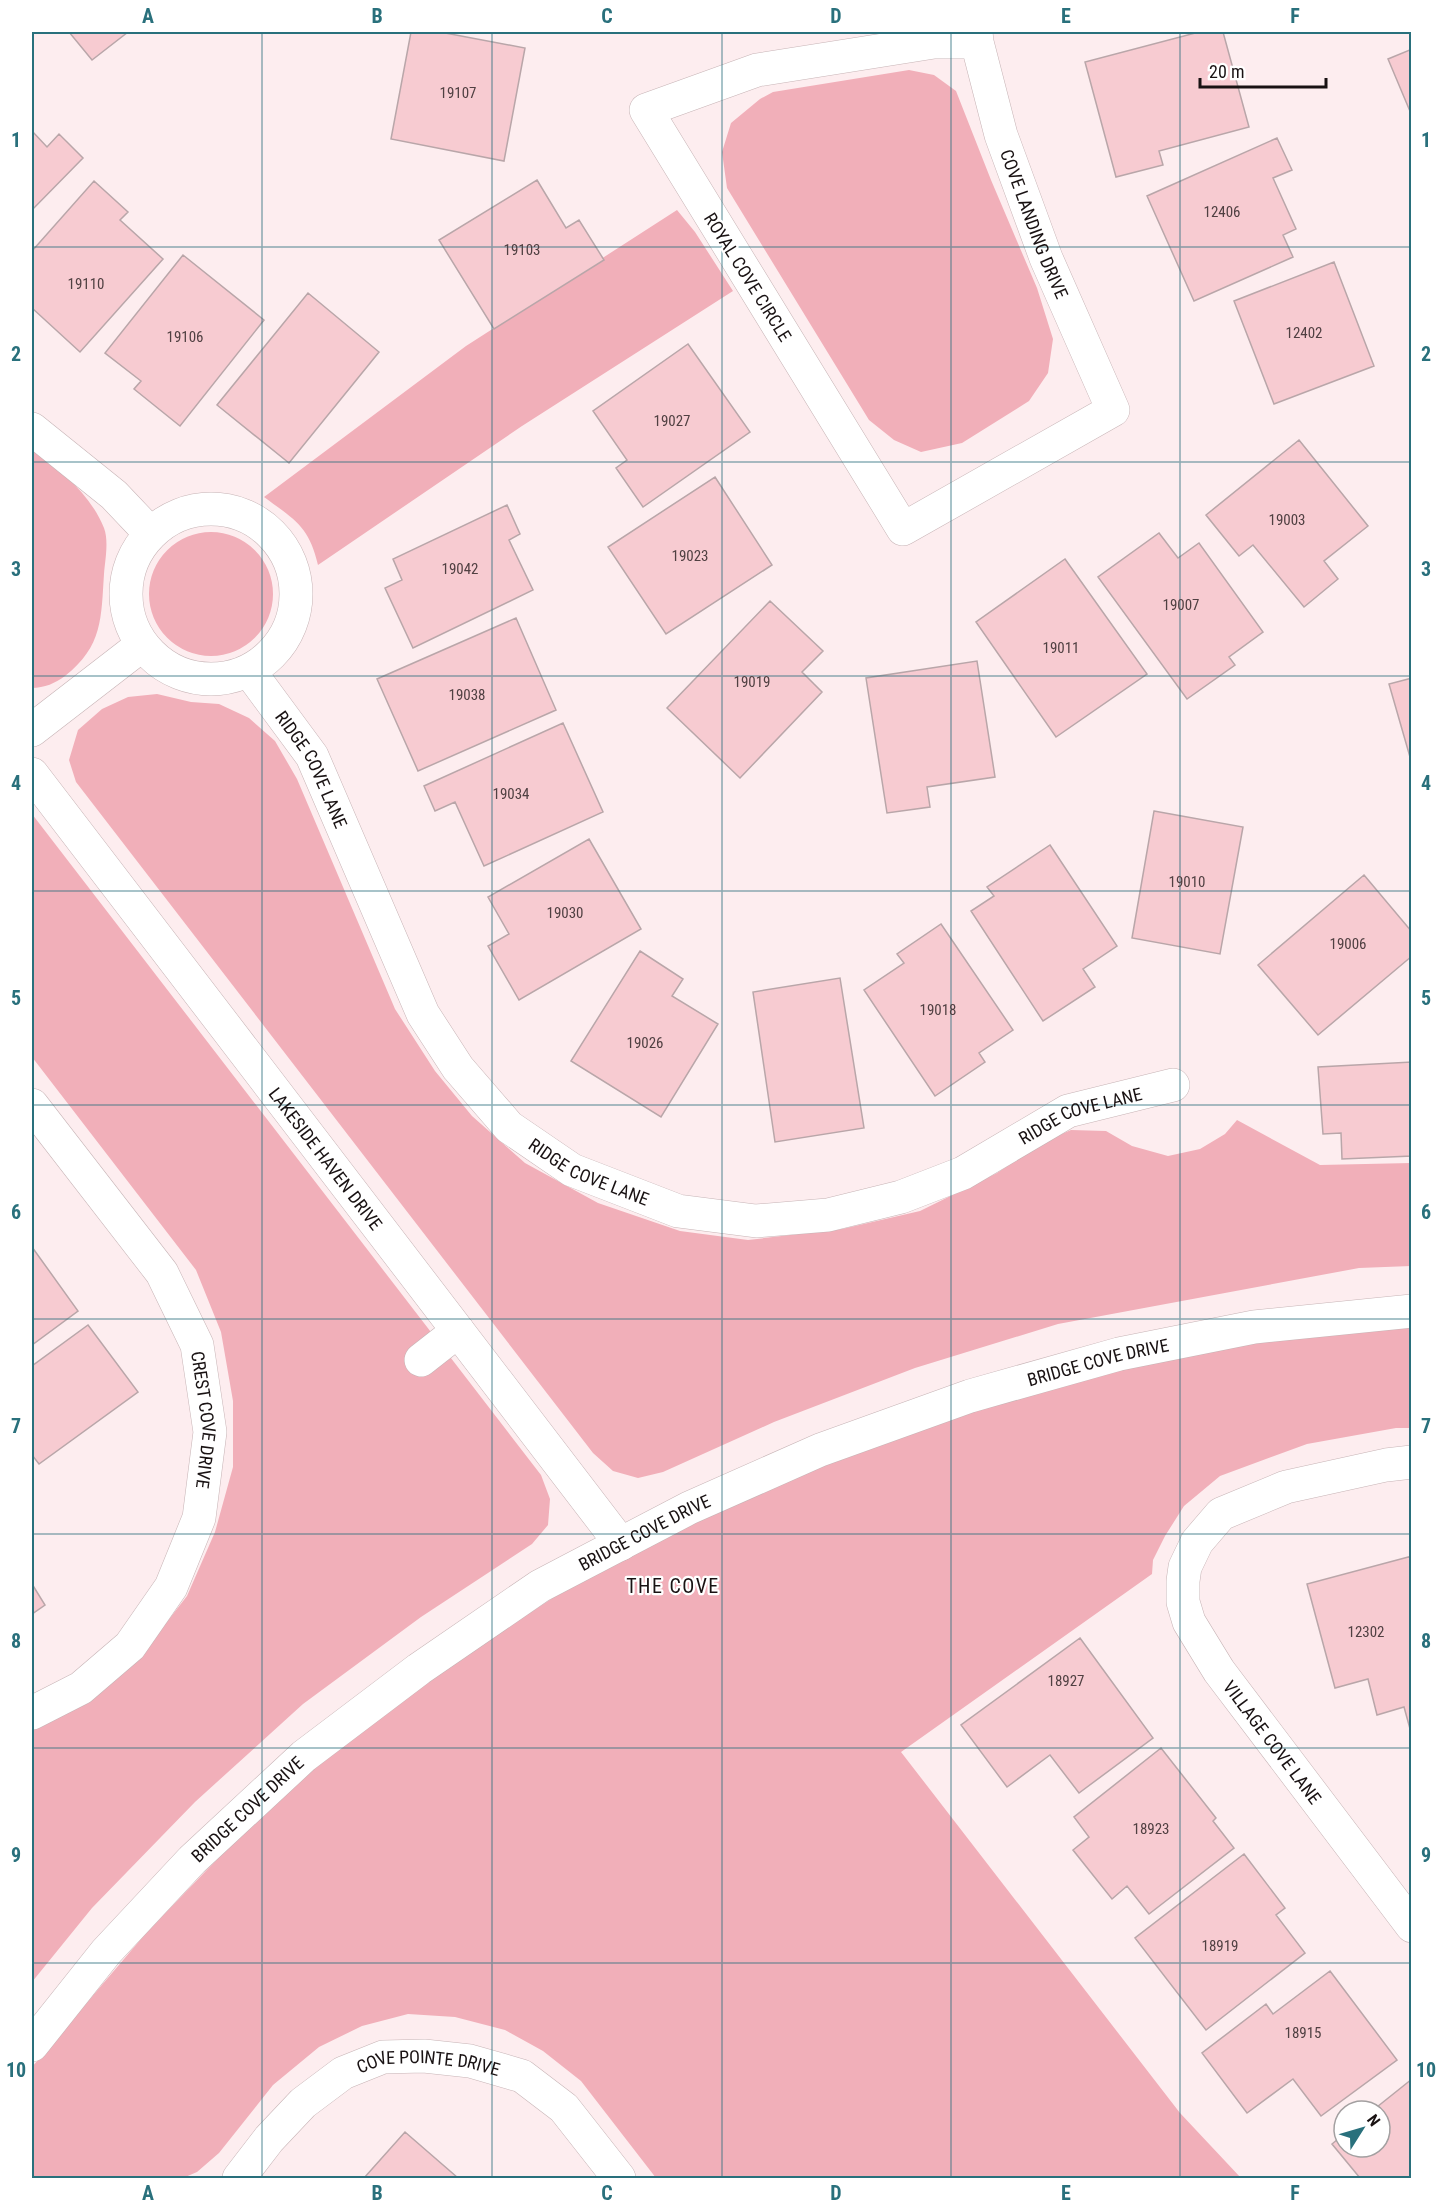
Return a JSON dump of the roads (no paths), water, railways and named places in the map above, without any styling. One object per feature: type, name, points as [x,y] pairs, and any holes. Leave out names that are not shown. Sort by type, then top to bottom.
[{"type":"street","name":"COVE LANDING DRIVE","points":[[976,37],[1001,135],[1046,258],[1113,410]]},
{"type":"street","name":"ROYAL COVE CIRCLE","points":[[976,37],[757,70],[646,110],[903,529],[1113,410]]},
{"type":"street","points":[[32,429],[114,495],[150,533]]},
{"type":"street","points":[[204,508],[241,513],[267,529],[282,544],[289,557],[298,598],[286,638],[269,658],[250,672],[227,679],[190,678],[160,664],[142,645],[127,614],[125,585],[133,557],[150,533],[174,516],[204,508]]},
{"type":"street","points":[[32,730],[142,645]]},
{"type":"street","name":"RIDGE COVE LANE","points":[[250,672],[312,756],[423,1014],[458,1068],[509,1127],[572,1170],[678,1210],[756,1221],[828,1215],[902,1197],[963,1173],[1068,1112],[1173,1085]]},
{"type":"street","name":"LAKESIDE HAVEN DRIVE","points":[[32,774],[621,1544]]},
{"type":"street","name":"CREST COVE DRIVE","points":[[32,1105],[162,1274],[196,1345],[210,1432],[200,1518],[171,1587],[130,1646],[81,1688],[32,1713]]},
{"type":"street","name":"BRIDGE COVE DRIVE","points":[[32,2045],[106,1952],[192,1860],[304,1756],[419,1669],[540,1586],[689,1508],[820,1450],[970,1396],[1119,1354],[1254,1327],[1412,1311]]},
{"type":"street","points":[[421,1360],[458,1331]]},
{"type":"street","name":"VILLAGE COVE LANE","points":[[1412,1462],[1386,1465],[1286,1487],[1221,1514],[1197,1542],[1185,1567],[1183,1581],[1183,1602],[1189,1622],[1219,1671],[1412,1926]]},
{"type":"street","name":"COVE POINTE DRIVE","points":[[239,2178],[269,2139],[303,2103],[343,2073],[383,2057],[424,2056],[470,2061],[522,2076],[564,2108],[619,2178]]},
{"type":"district","name":"THE COVE","points":[[673,1586]]}]
